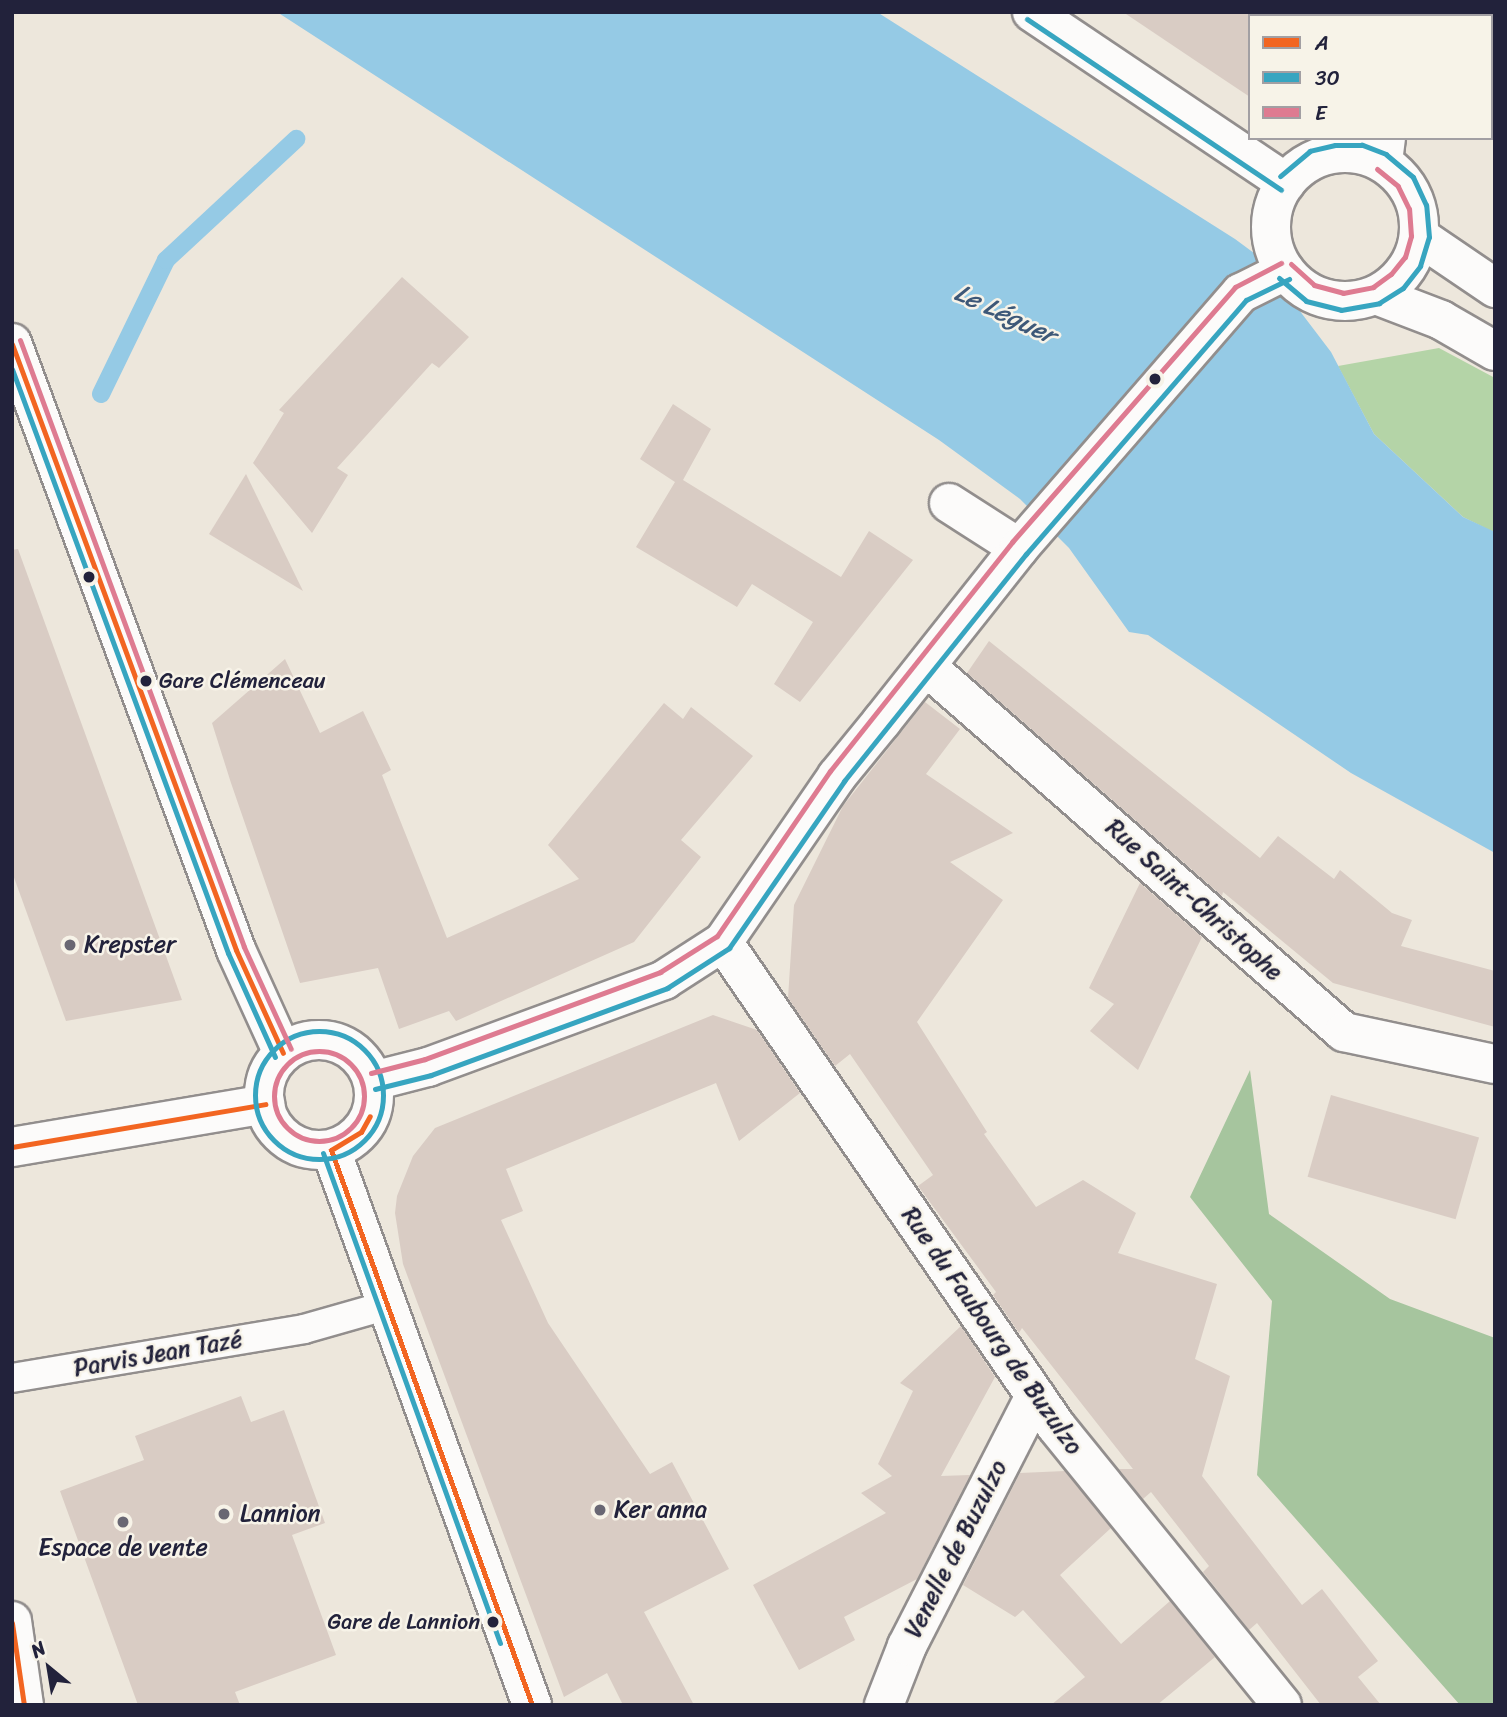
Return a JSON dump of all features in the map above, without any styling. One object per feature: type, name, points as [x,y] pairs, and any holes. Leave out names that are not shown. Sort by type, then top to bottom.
[{"type":"street","points":[[1032,12],[1286,183]]},
{"type":"street","points":[[1385,150],[1418,207],[1420,237],[1413,261],[1397,281],[1376,295],[1343,302],[1310,293],[1285,271],[1273,246],[1270,222],[1273,200],[1286,183],[1314,159],[1337,153],[1361,154],[1385,150]]},
{"type":"street","points":[[1420,237],[1495,288]]},
{"type":"street","points":[[373,1081],[428,1067],[663,980],[723,942],[837,775],[927,667],[1019,548],[1241,293],[1285,271]]},
{"type":"street","points":[[1376,295],[1441,320],[1495,351]]},
{"type":"street","points":[[12,342],[236,950],[283,1053]]},
{"type":"street","points":[[949,503],[1019,548]]},
{"type":"street","name":"Rue Saint-Christophe","points":[[927,667],[1344,1032],[1495,1064]]},
{"type":"street","name":"Rue du Faubourg de Buzulzo","points":[[723,942],[1035,1396],[1282,1705]]},
{"type":"street","points":[[317,1040],[336,1043],[366,1065],[373,1081],[370,1116],[361,1132],[331,1150],[295,1145],[275,1128],[265,1104],[265,1085],[283,1053],[317,1040]]},
{"type":"street","points":[[12,1147],[265,1104]]},
{"type":"street","points":[[331,1150],[385,1306],[533,1705]]},
{"type":"street","name":"Venelle de Buzulzo","points":[[884,1705],[907,1646],[1035,1396]]},
{"type":"street","points":[[12,1620],[24,1705]]},
{"type":"lane","name":"Parvis Jean Tazé","points":[[12,1378],[304,1329],[385,1306]]},
{"type":"green space","points":[[1439,348],[1495,378],[1495,533],[1463,517],[1374,434],[1338,366]]},
{"type":"green space","points":[[1250,1070],[1269,1214],[1390,1299],[1495,1338],[1495,1705],[1460,1705],[1257,1475],[1272,1301],[1190,1197]]},
{"type":"water","name":"Le Léguer","points":[[277,12],[877,12],[1235,239],[1258,256],[1331,352],[1374,434],[1463,517],[1495,532],[1495,853],[1351,773],[1148,635],[1129,632],[1069,548],[1020,499],[939,440]]},
{"type":"building","points":[[1123,12],[1250,12],[1248,96]]},
{"type":"building","points":[[402,277],[469,337],[439,368],[432,363],[337,468],[348,475],[312,533],[253,463],[284,413],[279,410]]},
{"type":"building","points":[[673,404],[711,429],[683,480],[841,577],[869,531],[913,560],[800,702],[774,684],[813,622],[752,584],[737,607],[636,547],[675,482],[640,459]]},
{"type":"building","points":[[246,474],[303,591],[209,534]]},
{"type":"building","points":[[18,549],[182,1000],[66,1021],[12,872],[12,550]]},
{"type":"building","points":[[989,641],[1260,858],[1278,836],[1334,879],[1340,870],[1392,913],[1412,920],[1401,946],[1495,971],[1495,1027],[1333,983],[1223,892],[1222,896],[967,673]]},
{"type":"building","points":[[285,659],[320,733],[363,711],[391,770],[382,775],[447,938],[579,879],[548,845],[664,703],[683,719],[691,707],[753,756],[681,840],[701,857],[634,942],[456,1021],[449,1011],[399,1029],[378,968],[300,983],[212,723]]},
{"type":"building","points":[[925,702],[960,729],[926,774],[1013,833],[950,862],[1003,900],[917,1022],[987,1132],[984,1134],[1036,1207],[1083,1180],[1136,1213],[1118,1253],[1217,1284],[1195,1359],[1230,1376],[1202,1476],[1302,1605],[1322,1589],[1378,1661],[1358,1677],[1381,1705],[1321,1705],[1257,1623],[1249,1630],[1203,1572],[1209,1566],[1151,1492],[1143,1499],[1119,1469],[1133,1469],[1022,1328],[1019,1333],[993,1295],[996,1292],[918,1186],[933,1175],[850,1054],[835,1066],[788,998],[794,905],[843,806]]},
{"type":"building","points":[[1140,883],[1202,937],[1138,1070],[1090,1031],[1114,1004],[1089,988]]},
{"type":"building","points":[[713,1015],[757,1030],[800,1093],[739,1141],[716,1083],[506,1169],[523,1211],[501,1220],[548,1323],[650,1474],[672,1462],[729,1569],[644,1612],[694,1705],[623,1705],[607,1673],[564,1697],[403,1264],[395,1213],[397,1196],[413,1156],[435,1128]]},
{"type":"building","points":[[1331,1095],[1479,1137],[1456,1219],[1308,1177]]},
{"type":"building","points":[[961,1326],[995,1377],[941,1476],[970,1475],[917,1579],[844,1617],[855,1640],[799,1670],[753,1585],[886,1513],[861,1493],[892,1476],[878,1464],[913,1391],[900,1383]]},
{"type":"building","name":"Gare de Lannion","points":[[241,1396],[251,1422],[284,1410],[325,1523],[292,1535],[336,1655],[235,1692],[240,1705],[138,1705],[60,1491],[144,1460],[135,1436]]},
{"type":"building","points":[[1065,1471],[1111,1528],[1060,1575],[1121,1644],[1170,1601],[1215,1657],[1157,1705],[1051,1705],[1085,1677],[1023,1610],[1015,1617],[963,1585],[1020,1473]]},
{"type":"waterway","points":[[101,394],[166,260],[296,139]]},
{"type":"transit line","name":"30","points":[[1027,19],[1281,190]]},
{"type":"transit line","name":"30","points":[[1279,278],[1306,301],[1341,310],[1379,303],[1403,288],[1420,266],[1429,237],[1426,205],[1413,177],[1386,154],[1362,145],[1335,145],[1310,151],[1280,176]]},
{"type":"transit line","name":"E","points":[[1291,264],[1314,285],[1343,293],[1373,287],[1391,274],[1405,257],[1411,236],[1409,209],[1398,186],[1377,169]]},
{"type":"transit line","name":"E","points":[[371,1073],[425,1059],[660,972],[717,936],[830,771],[1012,542],[1235,287],[1281,263]]},
{"type":"transit line","name":"30","points":[[375,1089],[431,1075],[667,988],[729,948],[844,781],[1026,554],[1246,300],[1289,279]]},
{"type":"transit line","name":"E","points":[[20,340],[244,947],[291,1049]]},
{"type":"transit line","name":"A","points":[[12,344],[236,950],[283,1053]]},
{"type":"transit line","name":"30","points":[[12,369],[228,953],[275,1057]]},
{"type":"transit line","name":"30","points":[[319,1031],[343,1036],[364,1050],[378,1071],[383,1095],[378,1119],[364,1140],[343,1154],[319,1159],[295,1154],[274,1140],[260,1119],[255,1095],[260,1071],[274,1050],[295,1036],[319,1031]]},
{"type":"transit line","name":"E","points":[[319,1051],[336,1055],[351,1064],[360,1079],[364,1096],[360,1113],[351,1128],[336,1137],[319,1141],[302,1137],[287,1128],[278,1113],[274,1096],[278,1079],[287,1064],[302,1055],[319,1051]]},
{"type":"transit line","name":"A","points":[[12,1147],[265,1104]]},
{"type":"transit line","name":"A","points":[[331,1150],[361,1132],[370,1116]]},
{"type":"transit line","name":"A","points":[[331,1150],[532,1705]]},
{"type":"transit line","name":"30","points":[[323,1153],[500,1643]]},
{"type":"transit line","name":"A","points":[[12,1623],[24,1705]]},
{"type":"place","name":"Gare Clémenceau","points":[[146,681]]},
{"type":"place","name":"Krepster","points":[[70,945]]},
{"type":"place","name":"Ker anna","points":[[600,1510]]},
{"type":"place","name":"Lannion","points":[[224,1514]]},
{"type":"place","name":"Espace de vente","points":[[123,1522]]},
{"type":"place","name":"Gare de Lannion","points":[[493,1622]]}]
